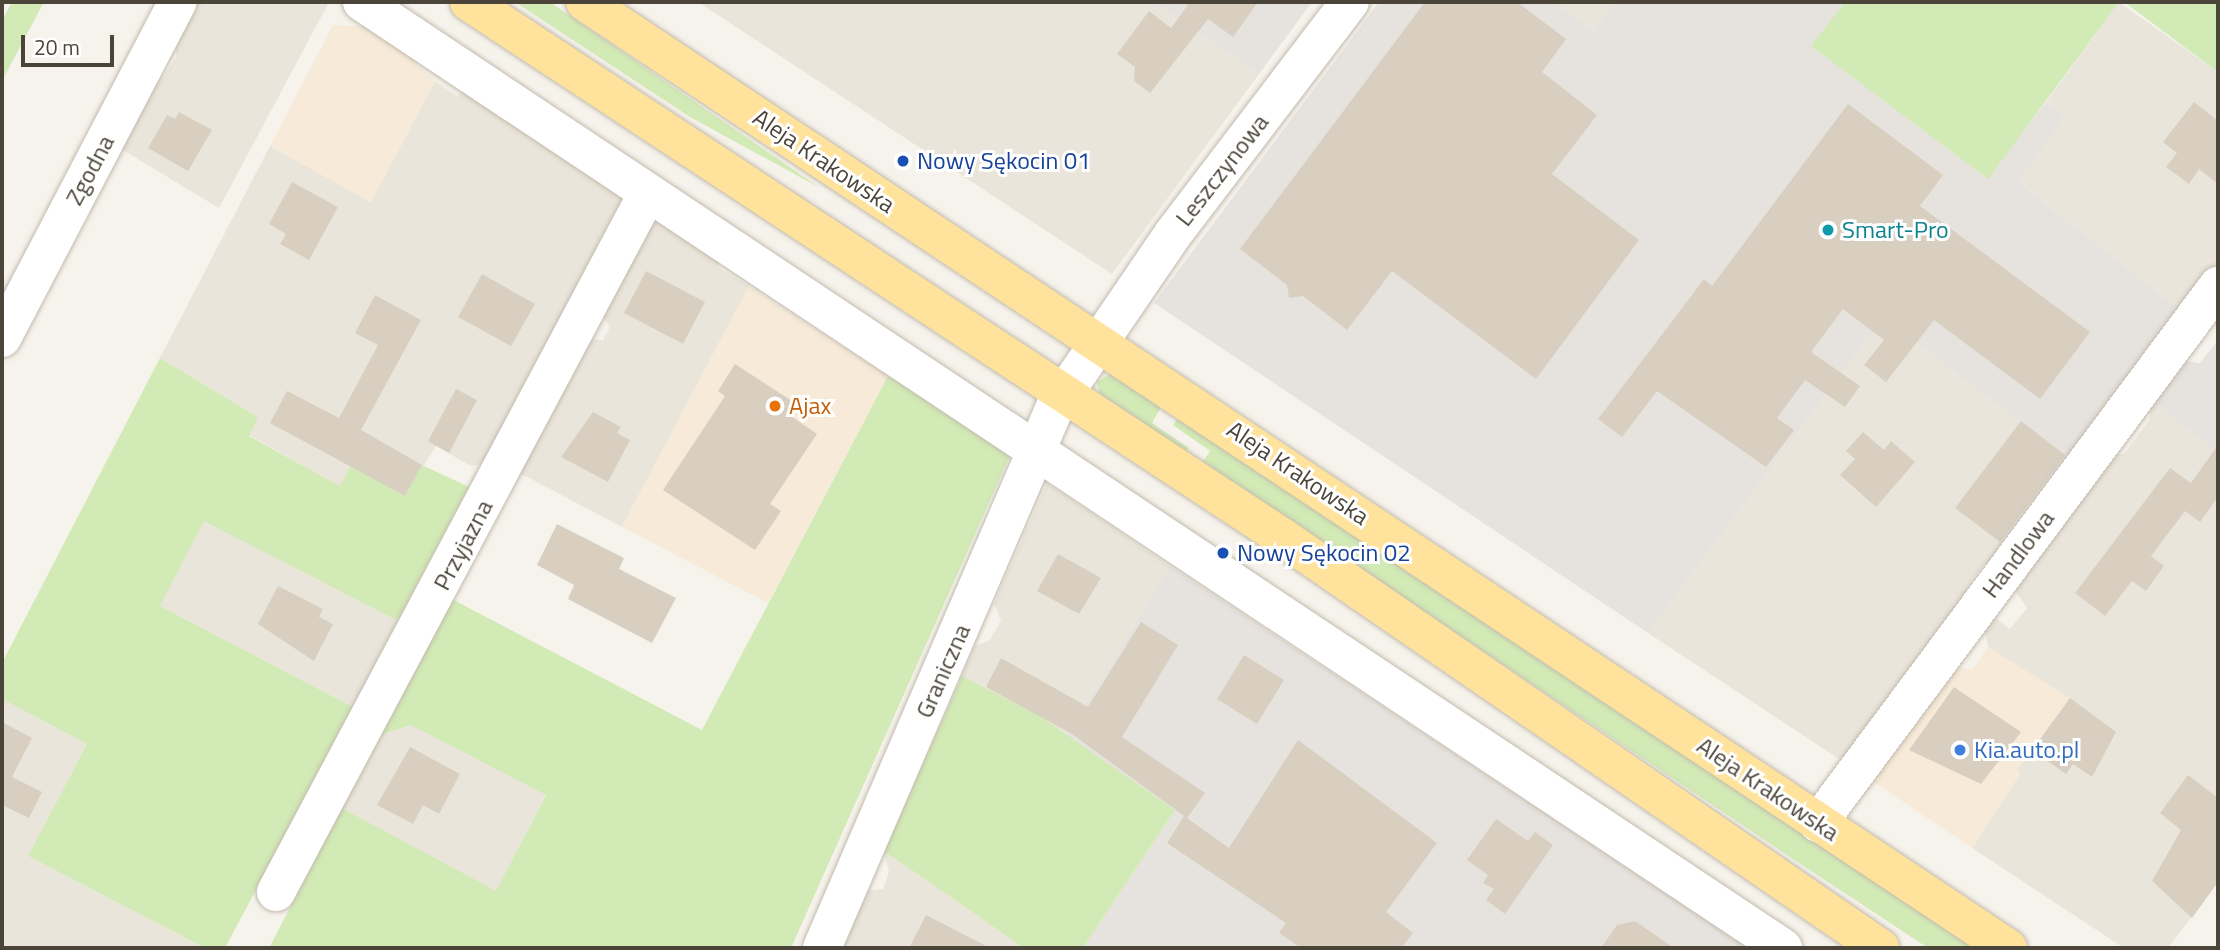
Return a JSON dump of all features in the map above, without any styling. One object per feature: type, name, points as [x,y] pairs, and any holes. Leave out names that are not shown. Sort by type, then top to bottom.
[{"type":"main road","points":[[469,2],[1063,393],[1880,948]]},
{"type":"main road","name":"Aleja Krakowska","points":[[585,2],[2008,948]]},
{"type":"street","name":"Zgodna","points":[[2,338],[178,2]]},
{"type":"street","points":[[362,2],[646,196],[1039,453],[1783,948]]},
{"type":"street","name":"Leszczynowa","points":[[1063,393],[1097,341],[1350,2]]},
{"type":"street","name":"Przyjazna","points":[[276,892],[646,196]]},
{"type":"street","name":"Handlowa","points":[[1818,822],[2218,286]]},
{"type":"street","name":"Graniczna","points":[[822,948],[1063,393]]},
{"type":"shaded area","points":[[194,2],[329,2],[219,208],[118,147],[151,82],[162,79],[176,58],[176,35]]},
{"type":"shaded area","points":[[698,2],[1153,2],[1259,74],[1112,274]]},
{"type":"shaded area","points":[[1153,2],[1312,2],[1259,74]]},
{"type":"shaded area","points":[[1379,2],[1554,2],[1593,30],[1614,2],[1845,2],[1812,46],[1987,178],[2046,102],[2065,117],[2018,181],[2184,313],[2073,462],[1883,318],[1648,633],[1154,303]]},
{"type":"shaded area","points":[[1554,2],[1614,2],[1593,30]]},
{"type":"shaded area","points":[[2119,2],[2218,72],[2218,266],[2184,313],[2017,180],[2065,117],[2046,102]]},
{"type":"shaded area","points":[[333,25],[369,27],[419,58],[417,65],[435,81],[371,202],[270,146]]},
{"type":"shaded area","points":[[435,81],[457,96],[467,88],[527,135],[628,196],[487,463],[471,466],[436,446],[405,496],[341,487],[249,435],[258,417],[160,358],[270,146],[371,202]]},
{"type":"shaded area","points":[[666,219],[724,256],[717,267],[749,286],[622,527],[518,472],[587,339],[603,340],[610,327],[601,314],[652,220]]},
{"type":"shaded area","points":[[749,286],[888,376],[768,603],[622,527]]},
{"type":"shaded area","points":[[1883,318],[2073,462],[1994,566],[1984,563],[1966,589],[1970,597],[1845,763],[1648,633]]},
{"type":"shaded area","points":[[2218,340],[2218,452],[2149,400],[2178,360],[2200,363]]},
{"type":"shaded area","points":[[2149,400],[2218,452],[2218,882],[2168,948],[2124,948],[1972,848],[2020,774],[2016,770],[2070,699],[1988,647],[1984,628],[1994,617],[2010,629],[2027,608],[2010,583],[2106,455],[2124,454],[2150,419]]},
{"type":"shaded area","points":[[1047,483],[1170,566],[1066,736],[962,676],[975,646],[990,640],[1001,620],[994,604]]},
{"type":"shaded area","points":[[204,520],[398,621],[353,707],[160,606]]},
{"type":"shaded area","points":[[1170,566],[1752,948],[1083,948],[1175,810],[1066,736]]},
{"type":"shaded area","points":[[1988,647],[2070,698],[2017,769],[2020,774],[1972,848],[1865,776],[1946,668],[1973,669]]},
{"type":"shaded area","points":[[2,699],[87,744],[28,856],[205,948],[2,948]]},
{"type":"shaded area","points":[[411,725],[546,794],[496,892],[342,808],[381,735]]},
{"type":"shaded area","points":[[884,851],[1024,948],[841,948],[866,891],[883,889],[889,872]]},
{"type":"green space","points":[[12,2],[44,2],[2,81],[2,21]]},
{"type":"green space","points":[[515,2],[550,2],[820,188],[690,117]]},
{"type":"green space","points":[[1845,2],[2119,2],[1988,179],[1811,46]]},
{"type":"green space","points":[[2124,2],[2218,2],[2218,72]]},
{"type":"green space","points":[[160,358],[258,417],[249,436],[340,486],[351,466],[405,496],[422,465],[469,487],[398,621],[204,521],[160,606],[353,707],[225,948],[205,948],[28,856],[87,744],[2,699],[2,663]]},
{"type":"green space","points":[[1110,374],[1161,407],[1152,423],[1189,448],[1186,452],[1099,393],[1097,382]]},
{"type":"green space","points":[[888,376],[1012,451],[791,948],[269,948],[342,808],[496,891],[546,795],[411,725],[381,735],[446,596],[702,730]]},
{"type":"green space","points":[[1179,416],[1977,948],[1928,948],[1793,859],[1202,463],[1210,451],[1173,425]]},
{"type":"green space","points":[[962,676],[1041,717],[1175,810],[1083,948],[1024,948],[884,851]]},
{"type":"building","points":[[1183,2],[1258,2],[1233,37],[1208,19],[1150,93],[1134,81],[1135,67],[1117,54],[1149,11],[1171,28],[1188,5]]},
{"type":"building","points":[[1425,2],[1517,2],[1566,39],[1542,72],[1597,115],[1552,174],[1639,240],[1536,379],[1392,271],[1347,330],[1303,296],[1289,298],[1287,285],[1240,249]]},
{"type":"building","points":[[2194,102],[2218,121],[2218,184],[2199,169],[2189,184],[2166,167],[2177,153],[2163,142]]},
{"type":"building","points":[[1848,104],[1943,175],[1920,206],[2090,332],[2040,399],[1934,320],[1886,382],[1864,365],[1884,340],[1843,309],[1811,352],[1860,386],[1845,407],[1805,380],[1777,418],[1794,430],[1766,467],[1657,391],[1622,437],[1598,419],[1704,279],[1712,286]]},
{"type":"building","points":[[179,112],[212,130],[188,171],[148,148],[167,115],[175,119]]},
{"type":"building","points":[[292,182],[338,207],[309,260],[280,244],[286,234],[269,224]]},
{"type":"building","points":[[646,271],[705,302],[683,344],[624,313]]},
{"type":"building","points":[[482,274],[535,304],[511,346],[458,317]]},
{"type":"building","points":[[375,295],[421,320],[361,430],[422,465],[405,496],[270,423],[287,391],[339,418],[378,345],[355,333]]},
{"type":"building","points":[[735,364],[795,403],[788,414],[817,434],[770,504],[781,511],[755,550],[663,490],[725,396],[718,391]]},
{"type":"building","points":[[456,389],[477,400],[449,453],[428,441]]},
{"type":"building","points":[[593,412],[621,427],[617,433],[630,440],[608,482],[561,457]]},
{"type":"building","points":[[2021,421],[2065,455],[2000,542],[1955,508]]},
{"type":"building","points":[[1863,432],[1884,450],[1891,441],[1915,462],[1876,507],[1840,475],[1855,459],[1846,451]]},
{"type":"building","points":[[2218,445],[2218,497],[2200,522],[2185,511],[2151,556],[2164,566],[2146,591],[2132,581],[2105,616],[2075,593],[2170,468],[2191,483]]},
{"type":"building","points":[[557,524],[624,558],[619,569],[676,598],[652,643],[568,599],[574,585],[537,565]]},
{"type":"building","points":[[1058,554],[1101,578],[1079,614],[1037,591]]},
{"type":"building","points":[[278,586],[323,609],[319,617],[333,624],[314,661],[258,624]]},
{"type":"building","points":[[1141,622],[1178,645],[1122,737],[1205,793],[1187,818],[1072,734],[986,687],[1001,658],[1088,707]]},
{"type":"building","points":[[1244,655],[1284,680],[1257,724],[1217,699]]},
{"type":"building","points":[[1954,687],[2021,732],[1981,784],[1909,750]]},
{"type":"building","points":[[2070,698],[2116,732],[2092,777],[2073,764],[2066,774],[2032,750]]},
{"type":"building","points":[[2,722],[32,738],[12,777],[42,792],[29,818],[2,805]]},
{"type":"building","points":[[1298,740],[1437,843],[1386,912],[1413,933],[1401,948],[1301,948],[1279,933],[1286,923],[1167,843],[1184,816],[1229,848]]},
{"type":"building","points":[[410,747],[460,774],[439,814],[423,805],[413,824],[377,805]]},
{"type":"building","points":[[2188,775],[2218,798],[2218,882],[2192,918],[2152,881],[2181,830],[2160,813]]},
{"type":"building","points":[[1496,819],[1528,841],[1535,832],[1553,845],[1505,914],[1486,900],[1494,889],[1483,883],[1488,875],[1467,860]]},
{"type":"building","points":[[926,915],[990,948],[909,948]]},
{"type":"building","points":[[1635,921],[1674,948],[1601,948],[1617,925]]},
{"type":"place","name":"Nowy Sękocin 01","points":[[903,161]]},
{"type":"place","name":"Smart-Pro","points":[[1828,230]]},
{"type":"place","name":"Ajax","points":[[775,406]]},
{"type":"place","name":"Nowy Sękocin 02","points":[[1223,553]]},
{"type":"place","name":"Kia.auto.pl","points":[[1960,750]]}]
